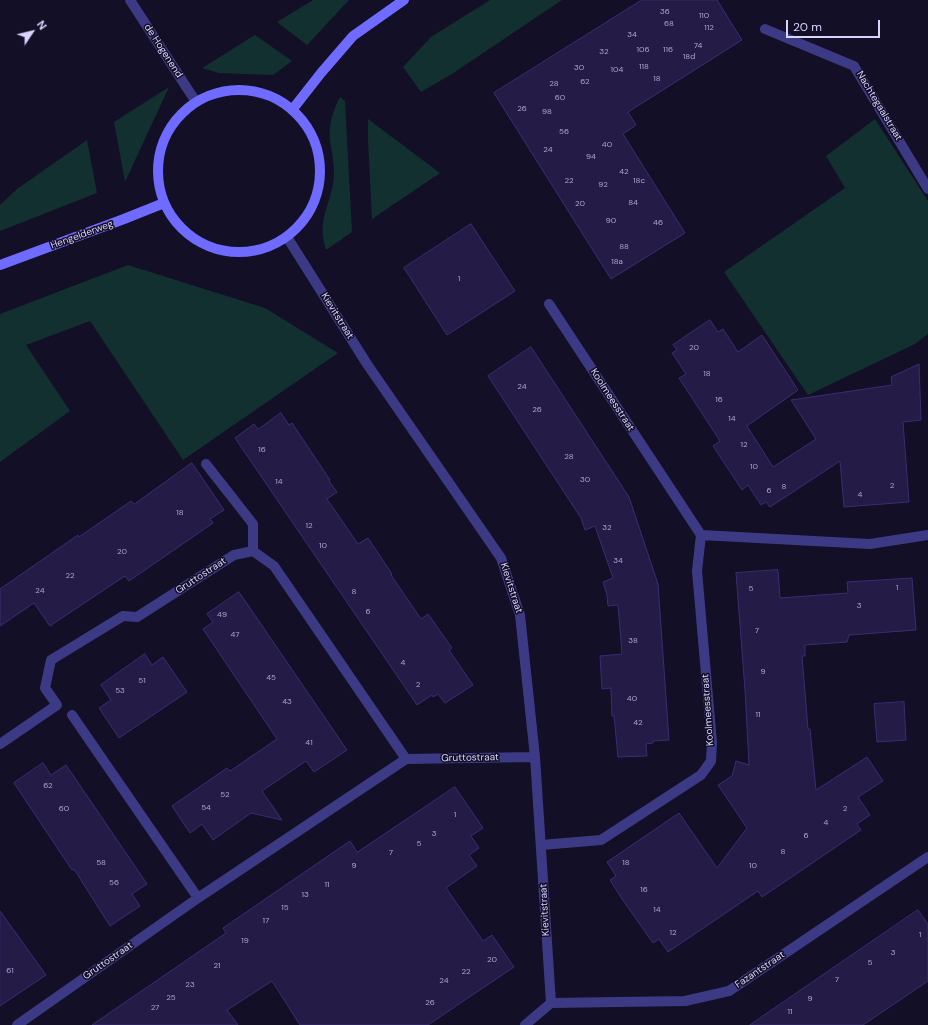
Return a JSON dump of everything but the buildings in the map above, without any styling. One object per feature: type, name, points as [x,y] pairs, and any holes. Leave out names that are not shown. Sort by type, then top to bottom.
[{"type":"main road","points":[[292,110],[353,36],[404,0]]},
{"type":"main road","points":[[235,90],[255,92],[275,98],[292,110],[308,128],[316,145],[321,175],[316,199],[305,220],[287,238],[266,249],[242,253],[217,250],[195,240],[177,224],[164,203],[158,181],[159,158],[165,136],[178,117],[196,102],[214,93],[235,90]]},
{"type":"main road","name":"Hengelderweg","points":[[0,265],[164,203]]},
{"type":"street","name":"de Hogenend","points":[[130,0],[196,102]]},
{"type":"street","name":"Nachtegaalstraat","points":[[765,29],[854,66],[928,188]]},
{"type":"street","name":"Kievitstraat","points":[[287,238],[367,364],[501,558],[520,615],[535,757],[551,1003]]},
{"type":"street","name":"Koolmeesstraat","points":[[541,845],[601,840],[701,775],[711,761],[712,743],[697,571],[701,535],[549,304]]},
{"type":"street","points":[[206,464],[253,524],[253,551],[274,566],[406,759]]},
{"type":"street","points":[[701,535],[870,544],[928,535]]},
{"type":"street","name":"Gruttostraat","points":[[0,744],[57,705],[44,688],[51,660],[123,616],[137,617],[234,555],[253,551]]},
{"type":"street","points":[[72,715],[198,898]]},
{"type":"street","name":"Gruttostraat","points":[[17,1025],[198,898],[406,759],[535,757]]},
{"type":"street","name":"Fazantstraat","points":[[551,1003],[686,1001],[729,991],[928,857]]},
{"type":"street","points":[[525,1025],[551,1003]]},
{"type":"green space","points":[[313,0],[349,0],[307,45],[277,22]]},
{"type":"green space","points":[[490,0],[562,0],[452,74],[421,92],[403,67],[431,37]]},
{"type":"green space","points":[[255,35],[292,61],[273,75],[219,73],[202,68]]},
{"type":"green space","points":[[169,87],[125,182],[114,122]]},
{"type":"green space","points":[[340,97],[345,101],[352,232],[326,250],[323,239],[323,229],[334,175],[330,141],[330,124],[335,107]]},
{"type":"green space","points":[[368,119],[440,173],[372,219],[368,140]]},
{"type":"green space","points":[[875,119],[928,201],[928,334],[915,344],[808,395],[724,272],[845,188],[826,156]]},
{"type":"green space","points":[[87,140],[97,193],[0,231],[0,205],[17,189]]},
{"type":"green space","points":[[128,265],[265,308],[338,353],[183,460],[90,321],[26,345],[70,411],[0,462],[0,314]]}]
